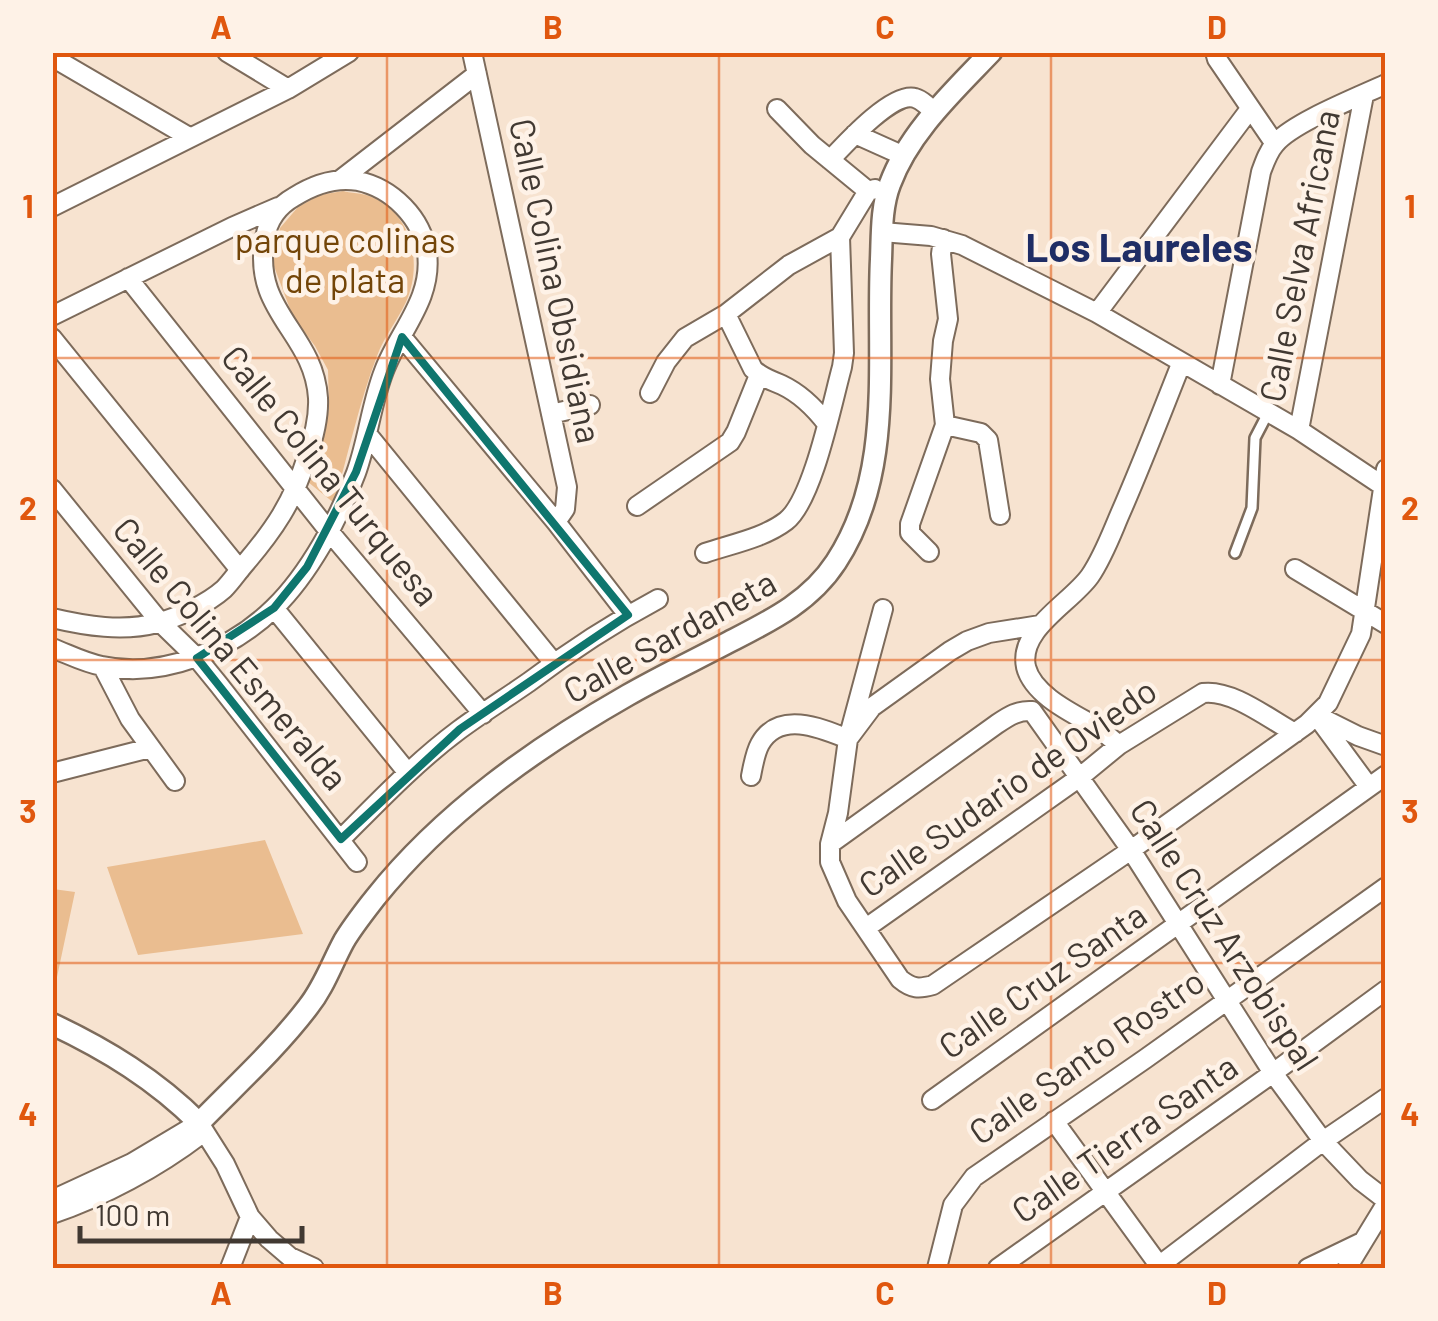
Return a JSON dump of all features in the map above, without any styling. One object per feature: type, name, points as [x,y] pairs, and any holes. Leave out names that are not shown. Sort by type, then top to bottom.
[{"type":"street","points":[[227,52],[288,89]]},
{"type":"street","points":[[52,188],[61,203],[288,89],[349,52]]},
{"type":"street","name":"Calle Colina Obsidiana","points":[[472,52],[568,494],[556,522]]},
{"type":"street","name":"Calle Sardaneta","points":[[202,1127],[311,1004],[345,939],[377,896],[427,842],[492,784],[628,695],[778,617],[823,581],[840,557],[859,516],[878,448],[879,296],[893,233],[890,184],[934,112],[991,52]]},
{"type":"street","points":[[1216,56],[1274,144]]},
{"type":"street","points":[[52,57],[189,137]]},
{"type":"street","points":[[340,180],[476,74]]},
{"type":"street","points":[[1220,386],[1266,156],[1294,128],[1386,84]]},
{"type":"street","name":"Calle Selva Africana","points":[[1299,430],[1364,94]]},
{"type":"street","points":[[830,160],[896,100],[919,98],[934,112]]},
{"type":"street","points":[[777,109],[812,145],[868,191]]},
{"type":"street","points":[[1097,313],[1250,109]]},
{"type":"street","points":[[855,134],[904,156]]},
{"type":"street","points":[[52,316],[314,186],[340,180],[359,182],[389,194],[406,208],[426,249],[428,269],[418,307],[384,368],[351,484],[307,567],[274,608],[197,658],[169,665],[102,667],[52,648]]},
{"type":"street","points":[[650,392],[685,338],[726,314],[789,265],[840,236],[868,191],[890,184]]},
{"type":"street","points":[[52,618],[78,624],[138,626],[160,622],[204,603],[224,589],[282,517],[297,489],[316,431],[318,401],[316,377],[305,351],[271,300],[263,276],[266,228],[279,206]]},
{"type":"street","points":[[883,609],[848,739],[830,862],[848,902],[900,979],[920,989],[933,985],[1131,850],[1322,709],[1362,634],[1384,481],[1097,313],[962,245],[937,237],[893,233]]},
{"type":"street","points":[[705,552],[764,533],[788,520],[806,493],[842,368],[840,236]]},
{"type":"street","points":[[929,552],[910,533],[910,524],[945,425],[940,380],[948,319],[937,237]]},
{"type":"street","name":"Calle Colina Turquesa","points":[[128,278],[328,530],[482,714]]},
{"type":"street","points":[[726,314],[759,375],[802,397],[827,424]]},
{"type":"street","points":[[402,337],[556,522],[628,616]]},
{"type":"street","points":[[52,338],[240,570]]},
{"type":"street","points":[[1119,745],[1044,693],[1030,675],[1026,652],[1040,625],[1070,599],[1103,553],[1181,364]]},
{"type":"street","points":[[637,506],[730,442],[759,375]]},
{"type":"street","points":[[551,414],[590,405]]},
{"type":"street","points":[[945,425],[981,433],[988,440],[1000,515]]},
{"type":"street","points":[[368,435],[553,662]]},
{"type":"street","name":"Calle Colina Esmeralda","points":[[52,489],[160,622],[197,658],[356,862]]},
{"type":"street","points":[[1295,569],[1386,624]]},
{"type":"street","points":[[341,839],[460,729],[553,662],[658,599]]},
{"type":"street","points":[[274,608],[408,773]]},
{"type":"street","points":[[848,739],[872,707],[958,646],[989,633],[1040,625]]},
{"type":"street","points":[[102,667],[150,748],[175,780]]},
{"type":"street","name":"Calle Sudario de Oviedo","points":[[866,928],[1080,778],[1119,745],[1203,692],[1230,696],[1294,733]]},
{"type":"street","points":[[1322,709],[1358,736],[1386,746]]},
{"type":"street","points":[[1322,709],[1369,787]]},
{"type":"street","name":"Calle Cruz Arzobispal","points":[[830,844],[1012,714],[1032,711],[1131,850],[1273,1073],[1322,1141],[1386,1202]]},
{"type":"street","points":[[1054,740],[1082,720]]},
{"type":"street","points":[[751,776],[760,743],[777,728],[790,723],[820,728],[848,739]]},
{"type":"street","points":[[52,774],[150,748]]},
{"type":"street","name":"Calle Cruz Santa","points":[[932,1100],[1386,774]]},
{"type":"street","name":"Calle Santo Rostro","points":[[938,1268],[953,1205],[974,1177],[1386,887]]},
{"type":"street","name":"Calle Tierra Santa","points":[[998,1268],[1386,990]]},
{"type":"street","points":[[52,1024],[136,1070],[180,1104],[202,1127],[225,1164],[250,1217],[290,1256],[314,1268]]},
{"type":"street","points":[[1054,1121],[1159,1268],[1322,1141],[1386,1098]]},
{"type":"street","points":[[52,1200],[202,1127]]},
{"type":"street","points":[[52,1214],[84,1203],[182,1149],[202,1127]]},
{"type":"street","points":[[1347,1268],[1386,1202]]},
{"type":"street","points":[[230,1268],[250,1217]]},
{"type":"street","points":[[1308,1268],[1363,1242]]},
{"type":"lane","points":[[1235,553],[1252,508],[1255,438],[1268,413]]},
{"type":"highlighted area","points":[[402,337],[628,615],[460,729],[341,839],[197,658],[274,608],[307,567],[356,472]]},
{"type":"green space","name":"parque colinas de plata","points":[[343,191],[366,195],[394,212],[410,239],[414,270],[406,302],[383,342],[371,374],[334,503],[308,482],[329,409],[328,370],[293,317],[272,261],[280,228],[298,207],[320,195]]},
{"type":"green space","points":[[265,840],[303,934],[138,955],[107,867]]},
{"type":"green space","points":[[53,889],[75,892],[57,977],[52,977]]},
{"type":"district","name":"Los Laureles","points":[[1139,248]]}]
